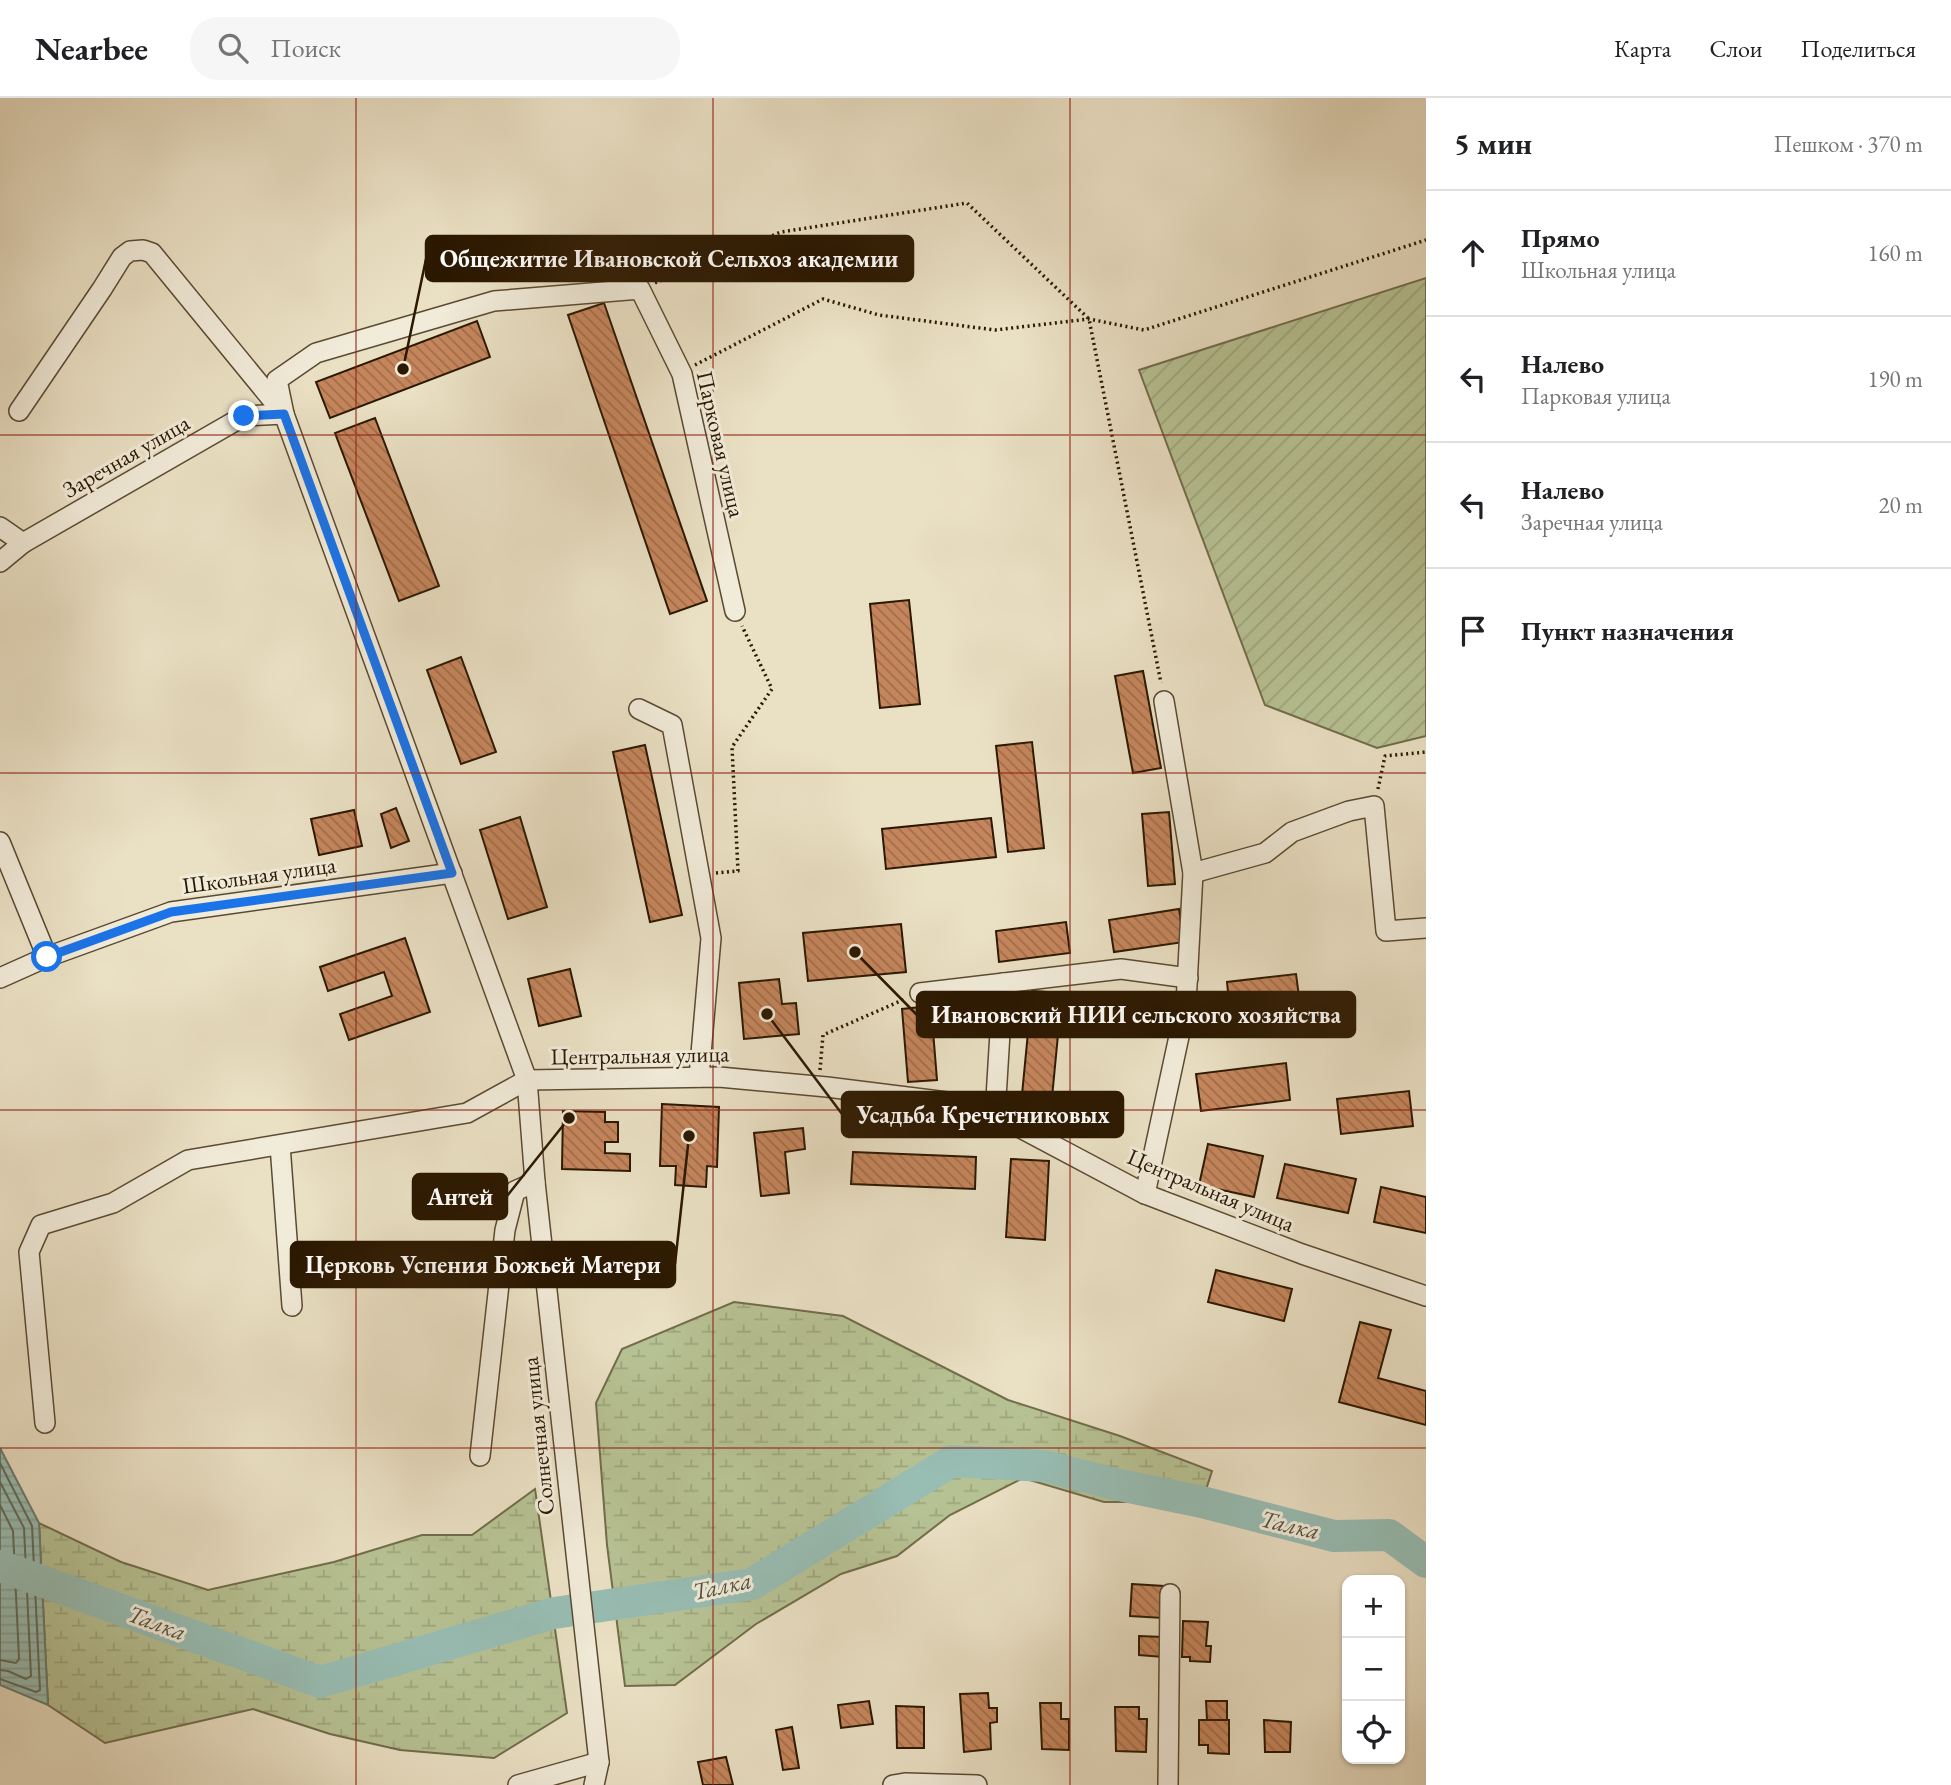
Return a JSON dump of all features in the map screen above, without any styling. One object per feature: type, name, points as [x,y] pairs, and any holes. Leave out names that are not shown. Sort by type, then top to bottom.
[{"type":"street","points":[[19,411],[122,257],[130,251],[143,250],[152,253],[284,414]]},
{"type":"street","name":"Парковая улица","points":[[640,289],[682,374],[735,611]]},
{"type":"street","points":[[45,1423],[29,1252],[41,1226],[113,1203],[188,1160],[467,1113],[527,1080],[284,414],[277,380],[316,353],[494,301],[640,289]]},
{"type":"street","name":"Заречная улица","points":[[0,562],[23,543],[244,416],[284,414]]},
{"type":"street","points":[[0,527],[23,543]]},
{"type":"street","points":[[1146,1194],[1186,1004],[1193,873],[1164,701]]},
{"type":"street","points":[[639,709],[672,725],[711,938],[699,1077]]},
{"type":"street","points":[[1193,873],[1265,853],[1292,832],[1349,811],[1374,806],[1386,931],[1426,928]]},
{"type":"street","points":[[0,842],[47,957]]},
{"type":"street","name":"Школьная улица","points":[[0,978],[47,957],[171,912],[452,873]]},
{"type":"street","points":[[920,993],[1121,969],[1188,978]]},
{"type":"street","points":[[995,1115],[1003,983]]},
{"type":"street","name":"Центральная улица","points":[[527,1080],[699,1077],[748,1079],[979,1106],[1146,1194],[1302,1255],[1426,1296]]},
{"type":"street","name":"Солнечная улица","points":[[527,1080],[535,1182],[599,1762],[594,1785]]},
{"type":"street","points":[[280,1145],[292,1306]]},
{"type":"street","points":[[480,1456],[505,1230],[515,1191],[535,1182]]},
{"type":"street","points":[[1168,1785],[1170,1594]]},
{"type":"street","points":[[518,1785],[599,1762]]},
{"type":"street","points":[[893,1785],[977,1785]]},
{"type":"path","points":[[640,289],[781,232],[967,203],[1089,319],[1164,701]]},
{"type":"path","points":[[682,374],[696,364],[823,299],[879,314],[995,330],[1089,319],[1144,330],[1426,240]]},
{"type":"path","points":[[712,873],[738,871],[732,747],[772,689],[735,611]]},
{"type":"path","points":[[1374,806],[1385,756],[1426,752]]},
{"type":"path","points":[[818,1086],[823,1035],[920,993]]},
{"type":"green space","points":[[1426,278],[1426,736],[1377,748],[1265,705],[1139,370]]},
{"type":"green space","points":[[734,1302],[843,1316],[1008,1400],[1120,1436],[1212,1471],[1202,1502],[1104,1502],[1023,1478],[950,1515],[897,1556],[841,1574],[756,1624],[675,1685],[625,1686],[607,1545],[596,1403],[622,1349]]},
{"type":"green space","points":[[535,1489],[567,1713],[494,1758],[400,1750],[330,1734],[253,1709],[105,1743],[48,1705],[39,1523],[121,1562],[208,1590],[334,1562],[422,1535],[472,1535]]},
{"type":"water","points":[[0,1448],[39,1523],[48,1705],[0,1685]]},
{"type":"building","points":[[604,303],[707,601],[670,614],[568,315]]},
{"type":"building","points":[[477,321],[490,357],[330,418],[316,382]]},
{"type":"building","points":[[375,418],[439,586],[399,601],[335,433]]},
{"type":"building","points":[[909,600],[920,704],[880,708],[870,604]]},
{"type":"building","points":[[461,657],[496,752],[461,764],[427,670]]},
{"type":"building","points":[[1143,671],[1161,768],[1133,773],[1115,676]]},
{"type":"building","points":[[1032,742],[1044,848],[1008,852],[996,746]]},
{"type":"building","points":[[645,745],[682,915],[650,922],[613,752]]},
{"type":"building","points":[[396,808],[409,841],[391,848],[381,814]]},
{"type":"building","points":[[354,810],[362,846],[319,855],[311,819]]},
{"type":"building","points":[[1169,812],[1175,884],[1148,886],[1142,814]]},
{"type":"building","points":[[520,817],[547,907],[508,919],[480,830]]},
{"type":"building","points":[[991,818],[996,857],[886,869],[882,829]]},
{"type":"building","points":[[1179,909],[1184,942],[1114,952],[1109,920]]},
{"type":"building","points":[[1066,922],[1070,953],[999,962],[996,931]]},
{"type":"building","points":[[901,924],[906,972],[808,981],[803,933]]},
{"type":"building","points":[[405,938],[430,1012],[349,1040],[340,1014],[392,996],[384,972],[328,991],[320,967]]},
{"type":"building","points":[[570,969],[581,1016],[539,1026],[528,979]]},
{"type":"building","points":[[1296,974],[1300,1004],[1230,1012],[1227,982]]},
{"type":"building","points":[[779,979],[782,1004],[796,1003],[799,1034],[744,1039],[739,983]]},
{"type":"building","points":[[1032,991],[1062,993],[1051,1108],[1021,1105]]},
{"type":"building","points":[[931,1006],[937,1080],[908,1082],[902,1009]]},
{"type":"building","points":[[1286,1063],[1290,1100],[1201,1111],[1196,1074]]},
{"type":"building","points":[[1409,1091],[1413,1126],[1341,1134],[1337,1099]]},
{"type":"building","points":[[662,1104],[719,1107],[717,1167],[707,1166],[706,1187],[675,1185],[676,1166],[660,1166]]},
{"type":"building","points":[[563,1111],[605,1112],[605,1122],[618,1122],[618,1142],[605,1142],[605,1153],[630,1154],[630,1171],[562,1169]]},
{"type":"building","points":[[803,1128],[805,1149],[785,1152],[789,1193],[761,1196],[754,1133]]},
{"type":"building","points":[[1208,1144],[1263,1156],[1254,1197],[1199,1185]]},
{"type":"building","points":[[853,1152],[976,1157],[975,1189],[851,1184]]},
{"type":"building","points":[[1011,1159],[1049,1161],[1045,1240],[1006,1237]]},
{"type":"building","points":[[1285,1164],[1356,1179],[1348,1213],[1277,1198]]},
{"type":"building","points":[[1381,1187],[1426,1197],[1426,1233],[1374,1222]]},
{"type":"building","points":[[1216,1270],[1292,1289],[1284,1321],[1208,1302]]},
{"type":"building","points":[[1360,1322],[1391,1330],[1378,1378],[1426,1391],[1426,1425],[1339,1402]]},
{"type":"building","points":[[1132,1584],[1164,1586],[1163,1618],[1130,1616]]},
{"type":"building","points":[[1183,1621],[1208,1622],[1206,1646],[1211,1646],[1210,1662],[1190,1661],[1190,1657],[1182,1657]]},
{"type":"building","points":[[1139,1636],[1163,1637],[1163,1657],[1139,1655]]},
{"type":"building","points":[[988,1693],[989,1708],[997,1708],[997,1722],[990,1723],[991,1749],[964,1752],[960,1694]]},
{"type":"building","points":[[869,1701],[873,1724],[841,1728],[838,1705]]},
{"type":"building","points":[[1206,1701],[1227,1701],[1227,1720],[1207,1720]]},
{"type":"building","points":[[1040,1703],[1061,1703],[1061,1719],[1069,1719],[1069,1750],[1042,1749]]},
{"type":"building","points":[[896,1706],[924,1707],[924,1748],[897,1748]]},
{"type":"building","points":[[1115,1707],[1139,1707],[1139,1719],[1147,1719],[1146,1752],[1116,1751]]},
{"type":"building","points":[[1199,1720],[1229,1720],[1229,1754],[1208,1753],[1208,1745],[1199,1745]]},
{"type":"building","points":[[1264,1720],[1291,1722],[1290,1752],[1265,1752]]},
{"type":"building","points":[[792,1727],[799,1768],[783,1770],[776,1730]]},
{"type":"building","points":[[726,1757],[733,1785],[703,1785],[698,1762]]},
{"type":"waterway","name":"Талка","points":[[0,1566],[320,1682],[554,1613],[752,1584],[952,1461],[1044,1466],[1334,1536],[1389,1535],[1426,1562]]},
{"type":"place","name":"Общежитие Ивановской Сельхоз академии","points":[[403,369]]},
{"type":"place","name":"Ивановский НИИ сельского хозяйства","points":[[855,952]]},
{"type":"place","name":"Усадьба Кречетниковых","points":[[767,1014]]},
{"type":"place","name":"Антей","points":[[569,1118]]},
{"type":"place","name":"Церковь Успения Божьей Матери","points":[[689,1136]]},
{"type":"route","points":[[47,957],[171,912],[452,873],[284,414],[244,416]]}]
